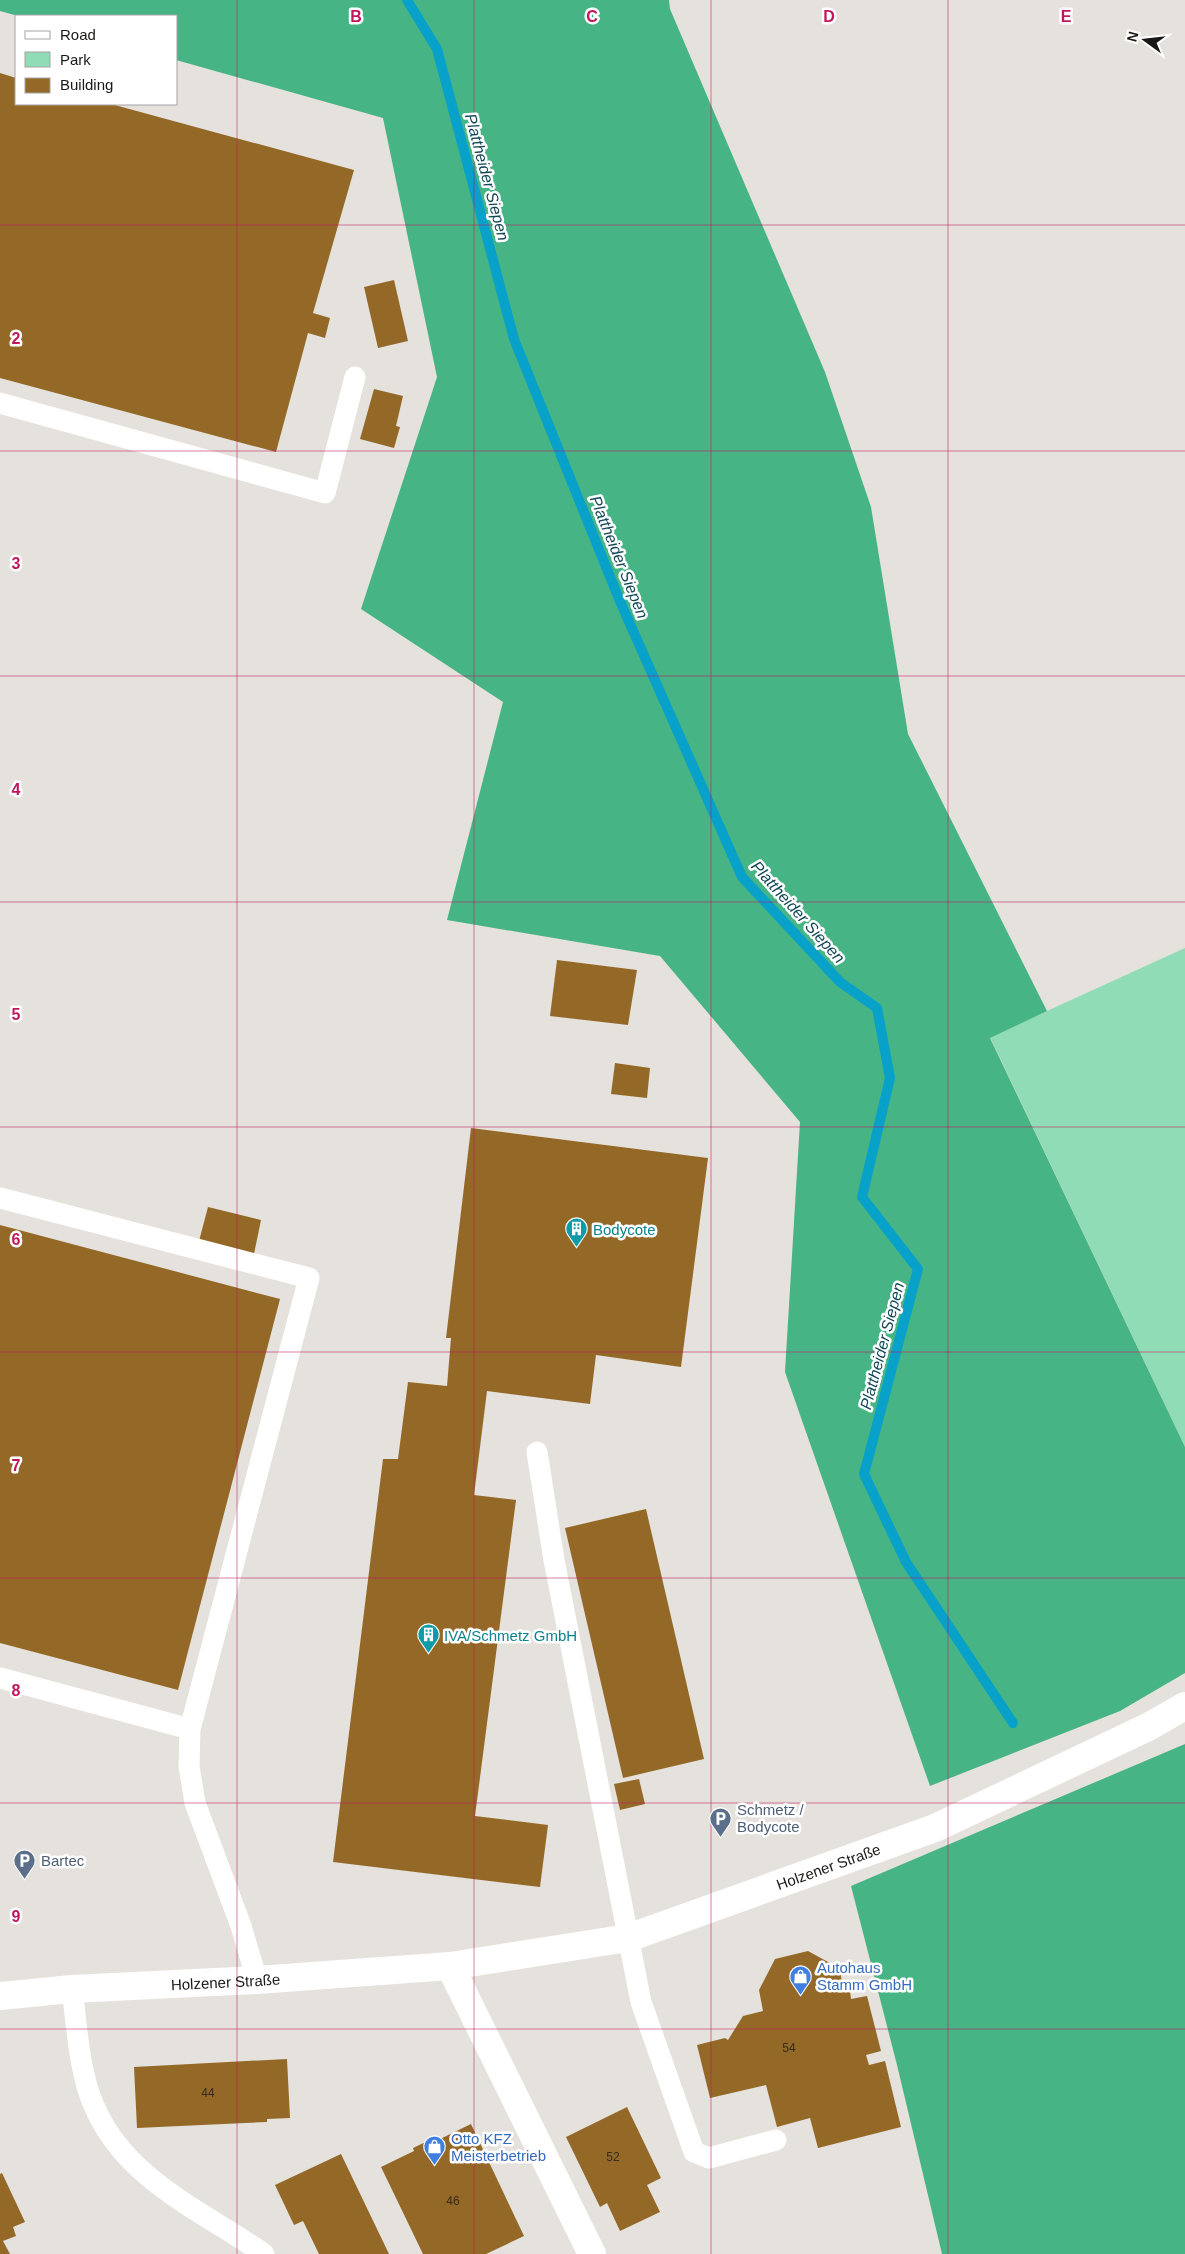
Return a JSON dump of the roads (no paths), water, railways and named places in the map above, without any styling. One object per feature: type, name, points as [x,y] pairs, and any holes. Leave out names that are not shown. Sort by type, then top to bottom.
[{"type":"street","name":"Holzener Straße","points":[[0,1996],[72,1989],[256,1980],[450,1966],[628,1938],[935,1828],[1148,1727],[1185,1706]]},
{"type":"street","points":[[450,1966],[592,2254]]},
{"type":"lane","points":[[0,403],[325,493],[355,377]]},
{"type":"lane","points":[[0,1198],[309,1278],[190,1729],[189,1766],[195,1803],[242,1926],[256,1980]]},
{"type":"lane","points":[[536,1452],[554,1560],[641,2002],[694,2152],[710,2158],[776,2140]]},
{"type":"lane","points":[[0,1678],[190,1729]]},
{"type":"lane","points":[[72,1989],[83,2066],[94,2108],[117,2147],[154,2184],[264,2254]]},
{"type":"waterway","name":"Plattheider Siepen","points":[[407,0],[437,49],[514,339],[619,599],[742,877],[840,982],[877,1008],[890,1078],[862,1197],[918,1269],[864,1474],[906,1562],[1013,1723]]},
{"type":"place","name":"Bodycote","points":[[577,1248]]},
{"type":"place","name":"IVA/Schmetz GmbH","points":[[428,1654]]},
{"type":"place","name":"Schmetz / Bodycote","points":[[721,1837]]},
{"type":"place","name":"Bartec","points":[[25,1879]]},
{"type":"place","name":"Autohaus Stamm GmbH","points":[[801,1995]]},
{"type":"place","name":"Otto KFZ Meisterbetrieb","points":[[435,2166]]}]
